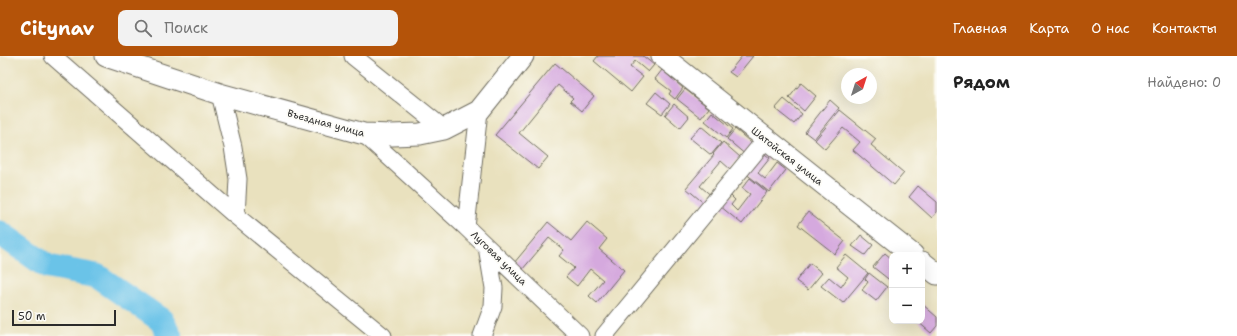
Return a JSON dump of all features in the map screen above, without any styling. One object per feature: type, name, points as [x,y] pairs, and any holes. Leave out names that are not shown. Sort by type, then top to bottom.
[{"type":"street","points":[[52,56],[236,216],[383,336]]},
{"type":"street","name":"Въездная улица","points":[[106,56],[220,94],[364,134],[420,134],[444,129],[479,112],[523,56]]},
{"type":"street","points":[[353,56],[444,129]]},
{"type":"street","name":"Шатойская улица","points":[[662,56],[909,252]]},
{"type":"street","points":[[220,94],[233,147],[238,179],[236,216]]},
{"type":"street","name":"Луговая улица","points":[[479,112],[466,227],[580,336]]},
{"type":"street","points":[[364,134],[466,227]]},
{"type":"street","points":[[604,336],[766,139]]},
{"type":"street","points":[[482,336],[493,306],[494,288],[487,247]]},
{"type":"street","points":[[925,264],[937,274]]},
{"type":"building","points":[[598,56],[643,56],[654,65],[648,72],[635,61],[630,67],[643,77],[631,92],[594,61]]},
{"type":"building","points":[[742,56],[753,56],[736,77],[729,72]]},
{"type":"building","points":[[555,63],[594,96],[582,111],[570,101],[573,98],[558,85],[519,133],[548,157],[538,169],[495,135]]},
{"type":"building","points":[[662,70],[683,88],[675,99],[669,94],[671,91],[655,79]]},
{"type":"building","points":[[801,83],[816,96],[804,111],[789,98]]},
{"type":"building","points":[[685,89],[709,108],[701,118],[677,99]]},
{"type":"building","points":[[656,92],[670,104],[662,114],[647,103]]},
{"type":"building","points":[[784,99],[802,114],[794,124],[775,109]]},
{"type":"building","points":[[830,100],[839,108],[814,139],[805,132]]},
{"type":"building","points":[[674,104],[689,117],[680,128],[665,115]]},
{"type":"building","points":[[840,110],[876,139],[871,145],[904,173],[894,185],[853,150],[860,142],[843,128],[825,149],[815,140]]},
{"type":"building","points":[[712,112],[733,129],[726,138],[705,121]]},
{"type":"building","points":[[701,126],[721,143],[711,155],[690,138]]},
{"type":"building","points":[[735,129],[755,146],[747,156],[727,139]]},
{"type":"building","points":[[723,142],[740,157],[730,169],[721,161],[700,186],[713,197],[706,205],[686,188]]},
{"type":"building","points":[[762,152],[770,158],[758,173],[765,179],[777,163],[786,170],[769,192],[745,173]]},
{"type":"building","points":[[750,178],[767,192],[742,224],[720,206],[729,194],[735,200],[731,205],[737,211],[750,194],[742,188]]},
{"type":"building","points":[[918,186],[937,202],[937,212],[932,218],[909,197]]},
{"type":"building","points":[[808,212],[845,241],[835,254],[798,225]]},
{"type":"building","points":[[548,222],[571,241],[587,222],[607,239],[599,249],[624,270],[597,303],[589,296],[603,280],[590,269],[577,286],[566,277],[574,268],[559,256],[564,250],[549,238],[522,270],[514,263]]},
{"type":"building","points":[[861,235],[873,245],[865,255],[852,246]]},
{"type":"building","points":[[885,253],[889,256],[889,280],[873,267]]},
{"type":"building","points":[[846,255],[868,273],[843,303],[821,286],[829,277],[841,287],[848,277],[836,267]]},
{"type":"building","points":[[810,263],[822,273],[808,290],[796,281]]},
{"type":"building","points":[[869,273],[887,287],[876,301],[862,290],[868,282],[865,279]]},
{"type":"building","points":[[925,307],[937,317],[937,326],[931,333],[920,324],[925,324]]},
{"type":"waterway","points":[[0,233],[48,267],[97,276],[161,320],[170,336]]}]
